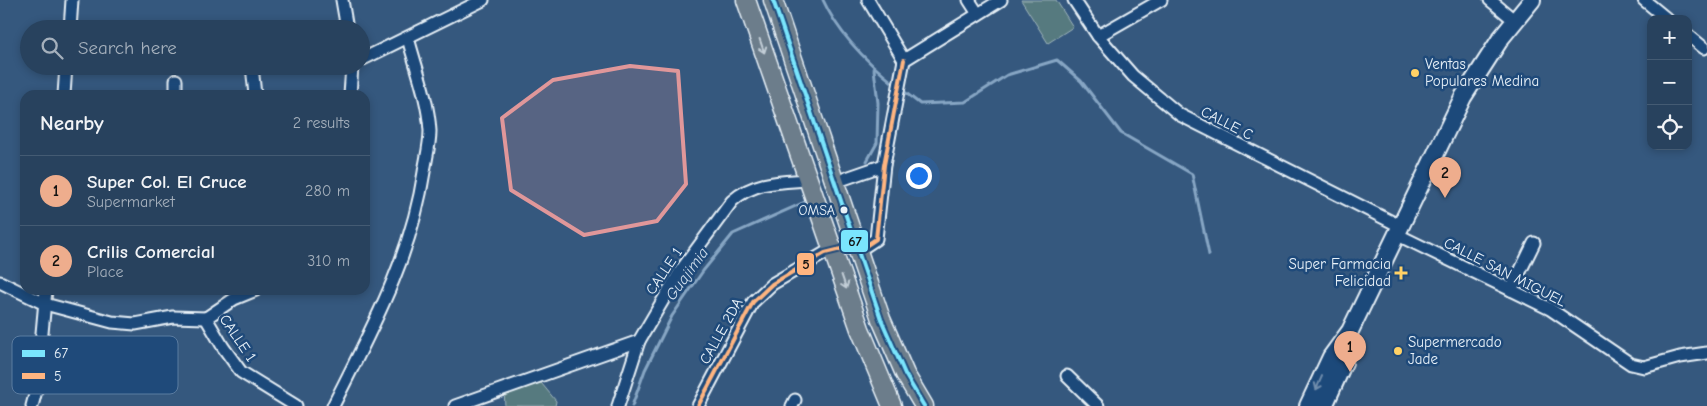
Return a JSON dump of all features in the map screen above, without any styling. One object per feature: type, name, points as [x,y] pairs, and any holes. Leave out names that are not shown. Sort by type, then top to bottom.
[{"type":"main road","points":[[746,0],[860,329],[892,406]]},
{"type":"main road","points":[[773,0],[881,319],[905,374],[924,406]]},
{"type":"main road","points":[[1308,406],[1331,357],[1350,331],[1400,231],[1463,97],[1495,45],[1532,0]]},
{"type":"main road","points":[[1324,406],[1344,362],[1350,331]]},
{"type":"street","points":[[71,20],[72,0]]},
{"type":"street","points":[[342,0],[345,20]]},
{"type":"street","points":[[370,56],[483,0]]},
{"type":"street","points":[[857,248],[869,245],[876,239],[884,165],[904,60],[868,0]]},
{"type":"street","points":[[970,0],[978,14]]},
{"type":"street","points":[[904,60],[1001,0]]},
{"type":"street","name":"CALLE C","points":[[1074,0],[1098,36],[1134,76],[1180,115],[1400,231]]},
{"type":"street","points":[[1098,36],[1161,0]]},
{"type":"street","points":[[1490,0],[1514,20]]},
{"type":"street","points":[[1644,0],[1663,15]]},
{"type":"street","points":[[333,406],[370,334],[406,250],[420,202],[430,134],[428,112],[408,38]]},
{"type":"street","points":[[1692,38],[1704,48]]},
{"type":"street","points":[[64,90],[65,75]]},
{"type":"street","points":[[253,75],[254,90]]},
{"type":"street","points":[[350,90],[351,75]]},
{"type":"street","points":[[176,80],[176,90]]},
{"type":"street","points":[[835,182],[884,165]]},
{"type":"street","name":"CALLE 1","points":[[618,406],[639,341],[679,273],[732,201],[743,191],[762,184],[807,180]]},
{"type":"street","name":"CALLE SAN MIGUEL","points":[[1400,231],[1550,309],[1631,364],[1644,367],[1680,357],[1707,353]]},
{"type":"street","points":[[1511,290],[1534,242]]},
{"type":"street","name":"CALLE 2DA","points":[[698,406],[753,302],[772,284],[816,256],[833,250],[857,248]]},
{"type":"street","points":[[0,282],[20,292]]},
{"type":"street","points":[[27,295],[45,304],[112,322],[135,324],[173,317],[206,318],[234,299],[244,295]]},
{"type":"street","points":[[42,336],[46,295]]},
{"type":"street","name":"CALLE 1","points":[[206,318],[242,372],[296,406]]},
{"type":"street","points":[[455,406],[639,341]]},
{"type":"street","points":[[1067,376],[1098,406]]},
{"type":"highlighted area","points":[[630,66],[678,71],[686,184],[657,221],[584,235],[511,190],[502,118],[553,80]]},
{"type":"green space","points":[[1021,0],[1056,0],[1073,27],[1048,43]]},
{"type":"green space","points":[[537,378],[556,401],[555,406],[505,406],[504,391]]},
{"type":"waterway","points":[[823,0],[837,24],[855,47],[897,86]]},
{"type":"waterway","points":[[902,90],[920,104],[965,102],[1007,75],[1057,60],[1081,81],[1121,133],[1192,174],[1209,255]]},
{"type":"waterway","name":"Guajimia","points":[[867,161],[877,143],[878,103],[874,69]]},
{"type":"waterway","name":"Guajimia","points":[[632,406],[645,370],[672,316],[703,271],[733,234],[807,201]]},
{"type":"transit line","name":"67","points":[[773,0],[881,319],[905,374],[924,406]]},
{"type":"transit line","name":"5","points":[[698,406],[753,302],[772,284],[825,253],[845,248],[864,247],[876,239],[884,165],[904,60]]},
{"type":"place","name":"Ventas Populares Medina","points":[[1415,73]]},
{"type":"place","name":"Crilis Comercial","points":[[1445,198]]},
{"type":"place","name":"OMSA","points":[[844,210]]},
{"type":"place","name":"Super Farmacia Felicidad","points":[[1401,273]]},
{"type":"place","name":"Supermercado Jade","points":[[1398,351]]},
{"type":"place","name":"Super Col. El Cruce","points":[[1350,372]]}]
